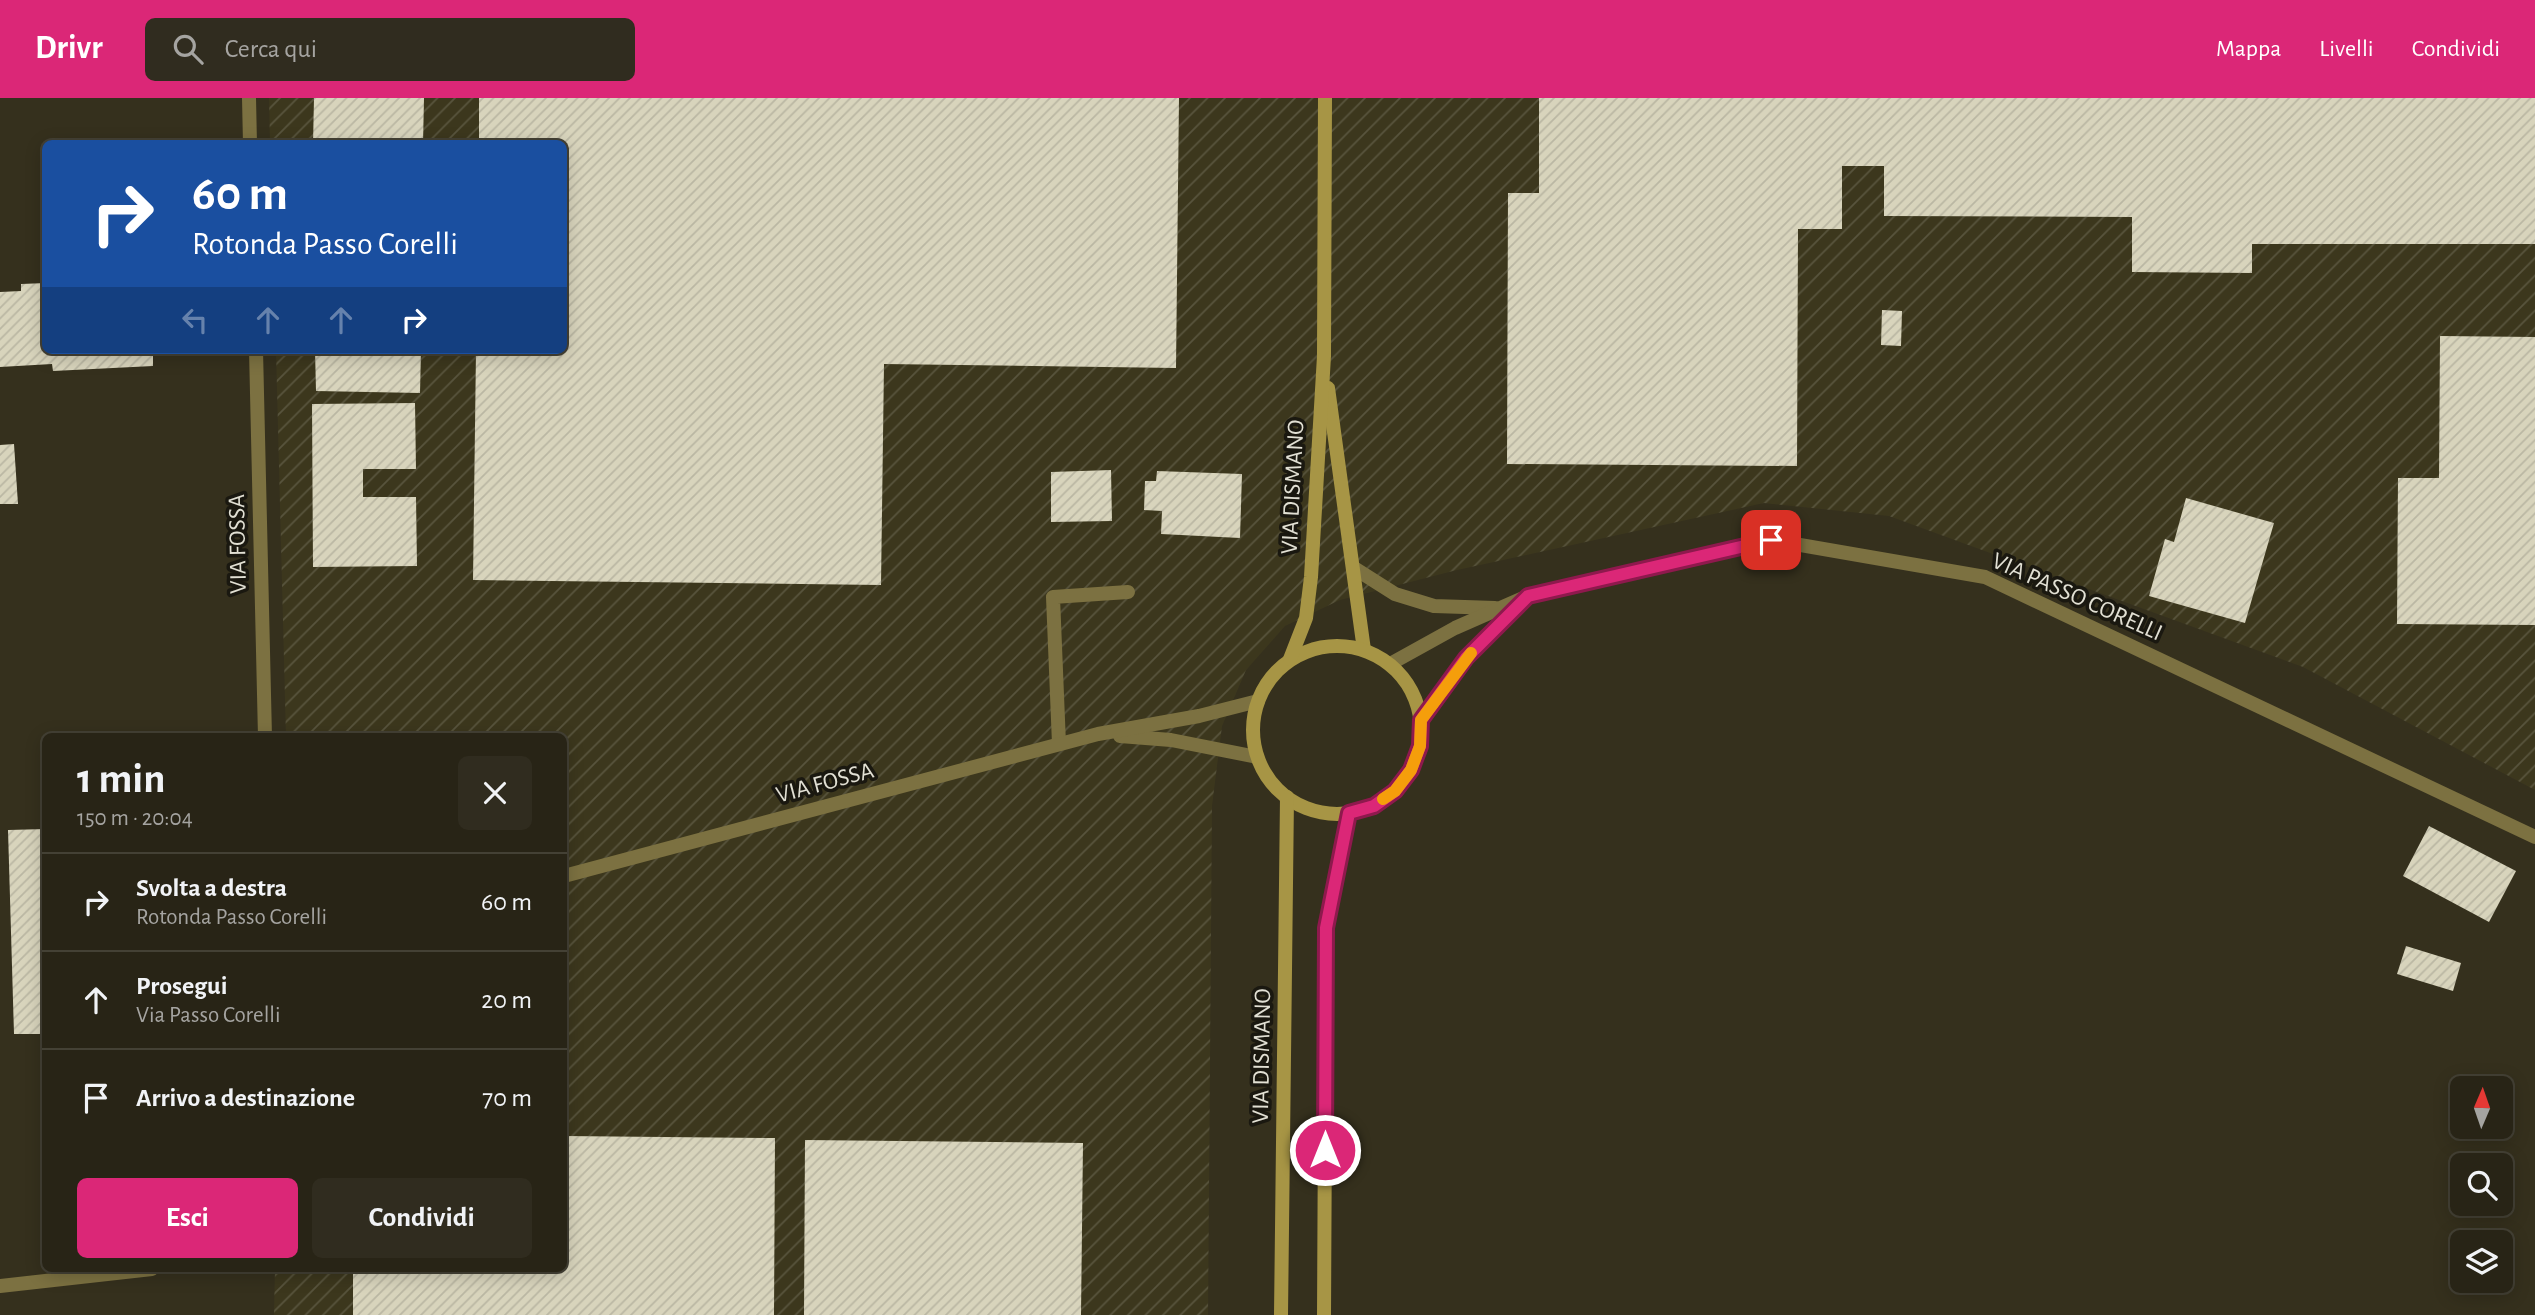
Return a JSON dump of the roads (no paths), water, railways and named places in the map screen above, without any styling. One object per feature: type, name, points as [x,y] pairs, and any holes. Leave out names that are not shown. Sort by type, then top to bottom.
[{"type":"main road","name":"VIA DISMANO","points":[[1290,659],[1306,618],[1311,577],[1324,356],[1325,98]]},
{"type":"main road","name":"VIA DISMANO","points":[[1324,356],[1364,650]]},
{"type":"main road","points":[[1339,645],[1364,650],[1390,664],[1405,680],[1415,699],[1421,720],[1420,746],[1411,770],[1395,791],[1374,806],[1349,813],[1327,814],[1306,808],[1287,797],[1269,779],[1257,757],[1253,729],[1258,701],[1271,678],[1290,659],[1339,645]]},
{"type":"main road","name":"VIA DISMANO","points":[[1282,1315],[1287,797]]},
{"type":"main road","points":[[1324,1315],[1326,928],[1349,813]]},
{"type":"street","points":[[249,98],[250,140]]},
{"type":"street","name":"VIA FOSSA","points":[[256,354],[265,733]]},
{"type":"street","name":"VIA PASSO CORELLI","points":[[1390,664],[1528,596],[1771,540],[1985,577],[2535,837]]},
{"type":"street","points":[[1354,568],[1395,594],[1434,606],[1500,608]]},
{"type":"street","points":[[1059,744],[1053,597],[1128,592]]},
{"type":"street","points":[[1421,720],[1466,658],[1528,596]]},
{"type":"street","name":"VIA FOSSA","points":[[567,875],[1098,734],[1199,716],[1258,701]]},
{"type":"street","name":"VIA FOSSA","points":[[1098,734],[1171,740],[1257,757]]},
{"type":"street","points":[[0,1286],[125,1272]]}]
